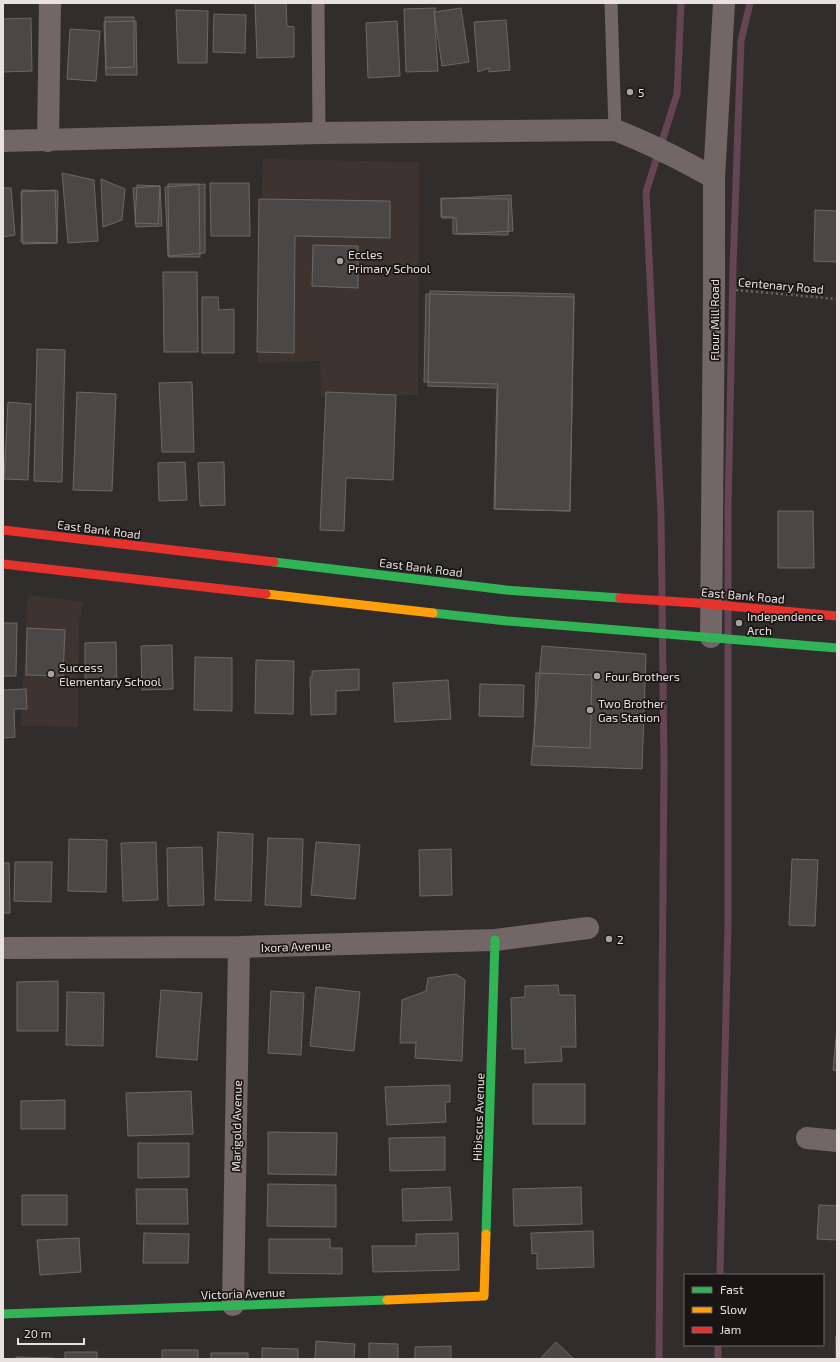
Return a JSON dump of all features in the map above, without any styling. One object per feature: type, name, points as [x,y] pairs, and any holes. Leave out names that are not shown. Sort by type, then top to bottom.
[{"type":"main road","name":"East Bank Road","points":[[3,530],[506,590],[708,604],[837,616]]},
{"type":"main road","points":[[3,564],[507,621],[837,648]]},
{"type":"main road","name":"Hibiscus Avenue","points":[[484,1296],[495,940]]},
{"type":"main road","name":"Victoria Avenue","points":[[3,1314],[484,1296]]},
{"type":"street","points":[[48,141],[50,3]]},
{"type":"street","name":"Flour Mill Road","points":[[708,637],[714,288],[714,178],[724,3]]},
{"type":"street","points":[[3,141],[319,133],[615,130],[641,140],[714,178]]},
{"type":"street","name":"Ixora Avenue","points":[[3,948],[239,947],[495,940],[588,928]]},
{"type":"street","name":"Marigold Avenue","points":[[233,1305],[239,947]]},
{"type":"street","points":[[807,1138],[837,1141]]},
{"type":"lane","points":[[318,3],[319,133]]},
{"type":"lane","points":[[612,3],[615,130]]},
{"type":"path","name":"Centenary Road","points":[[731,290],[837,299]]},
{"type":"shaded area","name":"Eccles Primary School","points":[[263,159],[419,162],[418,395],[321,397],[320,361],[258,363]]},
{"type":"shaded area","name":"Success Elementary School","points":[[28,595],[83,602],[79,623],[78,727],[21,726]]},
{"type":"building","points":[[255,3],[286,3],[287,26],[294,27],[294,57],[257,58]]},
{"type":"building","points":[[436,8],[434,12],[438,71],[406,72],[404,9]]},
{"type":"building","points":[[461,8],[469,62],[442,66],[434,12]]},
{"type":"building","points":[[176,10],[208,11],[207,63],[178,63]]},
{"type":"building","points":[[214,14],[246,15],[245,53],[213,52]]},
{"type":"building","points":[[105,17],[134,17],[134,67],[106,68]]},
{"type":"building","points":[[31,18],[32,71],[3,72],[3,19]]},
{"type":"building","points":[[506,20],[510,70],[489,72],[489,68],[478,72],[474,22]]},
{"type":"building","points":[[136,21],[137,75],[106,75],[104,22]]},
{"type":"building","points":[[397,21],[400,76],[368,78],[366,23]]},
{"type":"building","points":[[70,29],[100,31],[96,81],[67,79]]},
{"type":"building","points":[[62,173],[94,180],[98,241],[68,243]]},
{"type":"building","points":[[101,179],[125,189],[122,220],[103,227]]},
{"type":"building","points":[[210,183],[249,183],[250,236],[211,236]]},
{"type":"building","points":[[168,184],[199,184],[200,257],[169,257]]},
{"type":"building","points":[[205,184],[205,253],[168,256],[165,187]]},
{"type":"building","points":[[137,185],[160,186],[158,224],[135,223]]},
{"type":"building","points":[[160,186],[162,226],[136,227],[133,188]]},
{"type":"building","points":[[3,188],[11,188],[15,235],[3,237]]},
{"type":"building","points":[[22,190],[58,191],[57,243],[21,242]]},
{"type":"building","points":[[55,190],[57,243],[23,244],[21,192]]},
{"type":"building","points":[[511,195],[513,231],[457,234],[456,218],[442,218],[441,199]]},
{"type":"building","points":[[441,198],[509,199],[508,235],[453,234],[453,217],[441,217]]},
{"type":"building","points":[[259,199],[390,201],[390,238],[295,236],[294,353],[257,352]]},
{"type":"building","points":[[815,210],[837,211],[837,262],[814,261]]},
{"type":"building","points":[[313,245],[358,246],[358,288],[312,286]]},
{"type":"building","points":[[163,272],[197,272],[198,352],[164,352]]},
{"type":"building","points":[[430,291],[574,294],[570,511],[494,509],[497,388],[428,386]]},
{"type":"building","points":[[426,294],[574,297],[570,511],[495,509],[498,384],[424,382]]},
{"type":"building","points":[[202,297],[218,297],[219,310],[234,309],[234,353],[202,353]]},
{"type":"building","points":[[37,349],[65,350],[62,482],[34,481]]},
{"type":"building","points":[[192,382],[194,452],[162,452],[159,383]]},
{"type":"building","points":[[77,392],[116,394],[112,491],[73,490]]},
{"type":"building","points":[[326,392],[396,395],[393,480],[346,478],[344,531],[320,530]]},
{"type":"building","points":[[8,402],[31,404],[28,480],[4,479]]},
{"type":"building","points":[[185,462],[187,500],[159,501],[158,463]]},
{"type":"building","points":[[224,462],[225,505],[200,506],[198,463]]},
{"type":"building","points":[[778,511],[813,511],[814,568],[778,568]]},
{"type":"building","points":[[3,623],[17,623],[16,676],[3,676]]},
{"type":"building","points":[[27,628],[65,630],[63,676],[26,675]]},
{"type":"building","points":[[116,642],[117,686],[85,687],[85,643]]},
{"type":"building","points":[[172,645],[173,689],[142,690],[141,646]]},
{"type":"building","name":"Two Brother Gas Station","points":[[542,646],[646,654],[642,769],[531,765]]},
{"type":"building","points":[[195,657],[232,658],[232,711],[194,710]]},
{"type":"building","points":[[256,660],[294,661],[293,714],[255,713]]},
{"type":"building","points":[[359,669],[359,690],[336,691],[336,714],[311,715],[310,677],[312,677],[312,671]]},
{"type":"building","points":[[536,673],[592,675],[590,748],[534,746]]},
{"type":"building","points":[[448,680],[451,719],[395,722],[393,683]]},
{"type":"building","points":[[480,684],[524,685],[523,717],[479,716]]},
{"type":"building","points":[[26,689],[27,709],[14,709],[15,737],[3,738],[3,690]]},
{"type":"building","points":[[218,832],[253,834],[251,901],[215,900]]},
{"type":"building","points":[[268,838],[303,839],[301,907],[265,905]]},
{"type":"building","points":[[69,839],[107,840],[106,892],[68,891]]},
{"type":"building","points":[[156,842],[158,900],[123,901],[121,843]]},
{"type":"building","points":[[316,842],[360,845],[355,899],[311,895]]},
{"type":"building","points":[[202,847],[204,905],[168,906],[167,848]]},
{"type":"building","points":[[451,849],[452,895],[420,896],[419,850]]},
{"type":"building","points":[[792,859],[818,860],[815,926],[789,925]]},
{"type":"building","points":[[15,862],[52,862],[51,902],[14,901]]},
{"type":"building","points":[[3,863],[9,863],[10,913],[3,913]]},
{"type":"building","points":[[456,974],[465,980],[462,1061],[415,1058],[416,1043],[400,1043],[402,1000],[426,991],[428,978]]},
{"type":"building","points":[[58,981],[58,1031],[17,1031],[17,982]]},
{"type":"building","points":[[558,985],[559,995],[575,995],[576,1047],[561,1047],[562,1061],[525,1063],[525,1049],[512,1049],[511,998],[525,997],[525,986]]},
{"type":"building","points":[[316,987],[360,992],[354,1051],[310,1046]]},
{"type":"building","points":[[161,990],[202,993],[197,1060],[156,1057]]},
{"type":"building","points":[[271,991],[304,993],[301,1055],[268,1053]]},
{"type":"building","points":[[67,992],[104,993],[103,1046],[66,1045]]},
{"type":"building","points":[[837,1028],[837,1071],[833,1070]]},
{"type":"building","points":[[533,1084],[585,1084],[585,1124],[533,1124]]},
{"type":"building","points":[[450,1085],[450,1102],[445,1102],[446,1122],[387,1125],[385,1087]]},
{"type":"building","points":[[191,1091],[193,1134],[128,1136],[126,1093]]},
{"type":"building","points":[[65,1100],[65,1129],[21,1129],[21,1101]]},
{"type":"building","points":[[268,1132],[337,1133],[336,1175],[268,1174]]},
{"type":"building","points":[[445,1137],[445,1170],[390,1171],[389,1138]]},
{"type":"building","points":[[138,1143],[189,1143],[189,1177],[138,1178]]},
{"type":"building","points":[[268,1184],[336,1185],[336,1227],[267,1226]]},
{"type":"building","points":[[450,1187],[452,1220],[403,1221],[402,1189]]},
{"type":"building","points":[[581,1187],[582,1224],[514,1226],[513,1189]]},
{"type":"building","points":[[136,1189],[187,1189],[188,1224],[137,1224]]},
{"type":"building","points":[[22,1195],[67,1195],[67,1225],[22,1225]]},
{"type":"building","points":[[819,1205],[837,1206],[837,1240],[817,1239]]},
{"type":"building","points":[[593,1231],[594,1267],[537,1269],[537,1253],[532,1254],[531,1233]]},
{"type":"building","points":[[144,1233],[189,1234],[188,1263],[143,1263]]},
{"type":"building","points":[[458,1233],[459,1270],[373,1272],[372,1246],[416,1246],[416,1234]]},
{"type":"building","points":[[79,1238],[81,1272],[40,1275],[37,1240]]},
{"type":"building","points":[[269,1239],[330,1239],[330,1248],[342,1248],[342,1274],[269,1273]]},
{"type":"building","points":[[836,1336],[837,1359],[836,1359]]},
{"type":"building","points":[[316,1341],[355,1344],[354,1359],[315,1359]]},
{"type":"building","points":[[556,1342],[574,1359],[540,1359]]},
{"type":"building","points":[[369,1343],[398,1344],[398,1359],[369,1359]]},
{"type":"building","points":[[451,1346],[451,1359],[415,1359],[415,1347]]},
{"type":"building","points":[[262,1348],[298,1349],[298,1359],[262,1359]]},
{"type":"building","points":[[162,1350],[198,1350],[198,1359],[162,1359]]},
{"type":"building","points":[[65,1352],[97,1352],[97,1359],[65,1359]]},
{"type":"building","points":[[211,1353],[248,1353],[248,1359],[211,1359]]},
{"type":"building","points":[[16,1357],[53,1358],[53,1359],[16,1359]]},
{"type":"waterway","points":[[659,1359],[664,764],[661,515],[646,192],[677,94],[681,3]]},
{"type":"waterway","points":[[720,1274],[728,921],[728,510],[733,268],[741,41],[750,3]]},
{"type":"waterway","points":[[718,1346],[718,1359]]},
{"type":"traffic: fast","points":[[274,562],[506,590],[620,598]]},
{"type":"traffic: fast","points":[[433,613],[507,621],[837,648]]},
{"type":"traffic: fast","points":[[486,1234],[495,940]]},
{"type":"traffic: fast","points":[[3,1314],[387,1300]]},
{"type":"traffic: slow","points":[[266,594],[433,613]]},
{"type":"traffic: slow","points":[[387,1300],[484,1296],[486,1234]]},
{"type":"traffic: jam","points":[[3,530],[274,562]]},
{"type":"traffic: jam","points":[[3,564],[266,594]]},
{"type":"traffic: jam","points":[[620,598],[697,603],[837,616]]},
{"type":"place","name":"5","points":[[630,92]]},
{"type":"place","name":"Eccles Primary School","points":[[340,261]]},
{"type":"place","name":"Independence Arch","points":[[739,623]]},
{"type":"place","name":"Success Elementary School","points":[[51,674]]},
{"type":"place","name":"Four Brothers","points":[[597,676]]},
{"type":"place","name":"Two Brother Gas Station","points":[[590,710]]},
{"type":"place","name":"2","points":[[609,939]]}]
